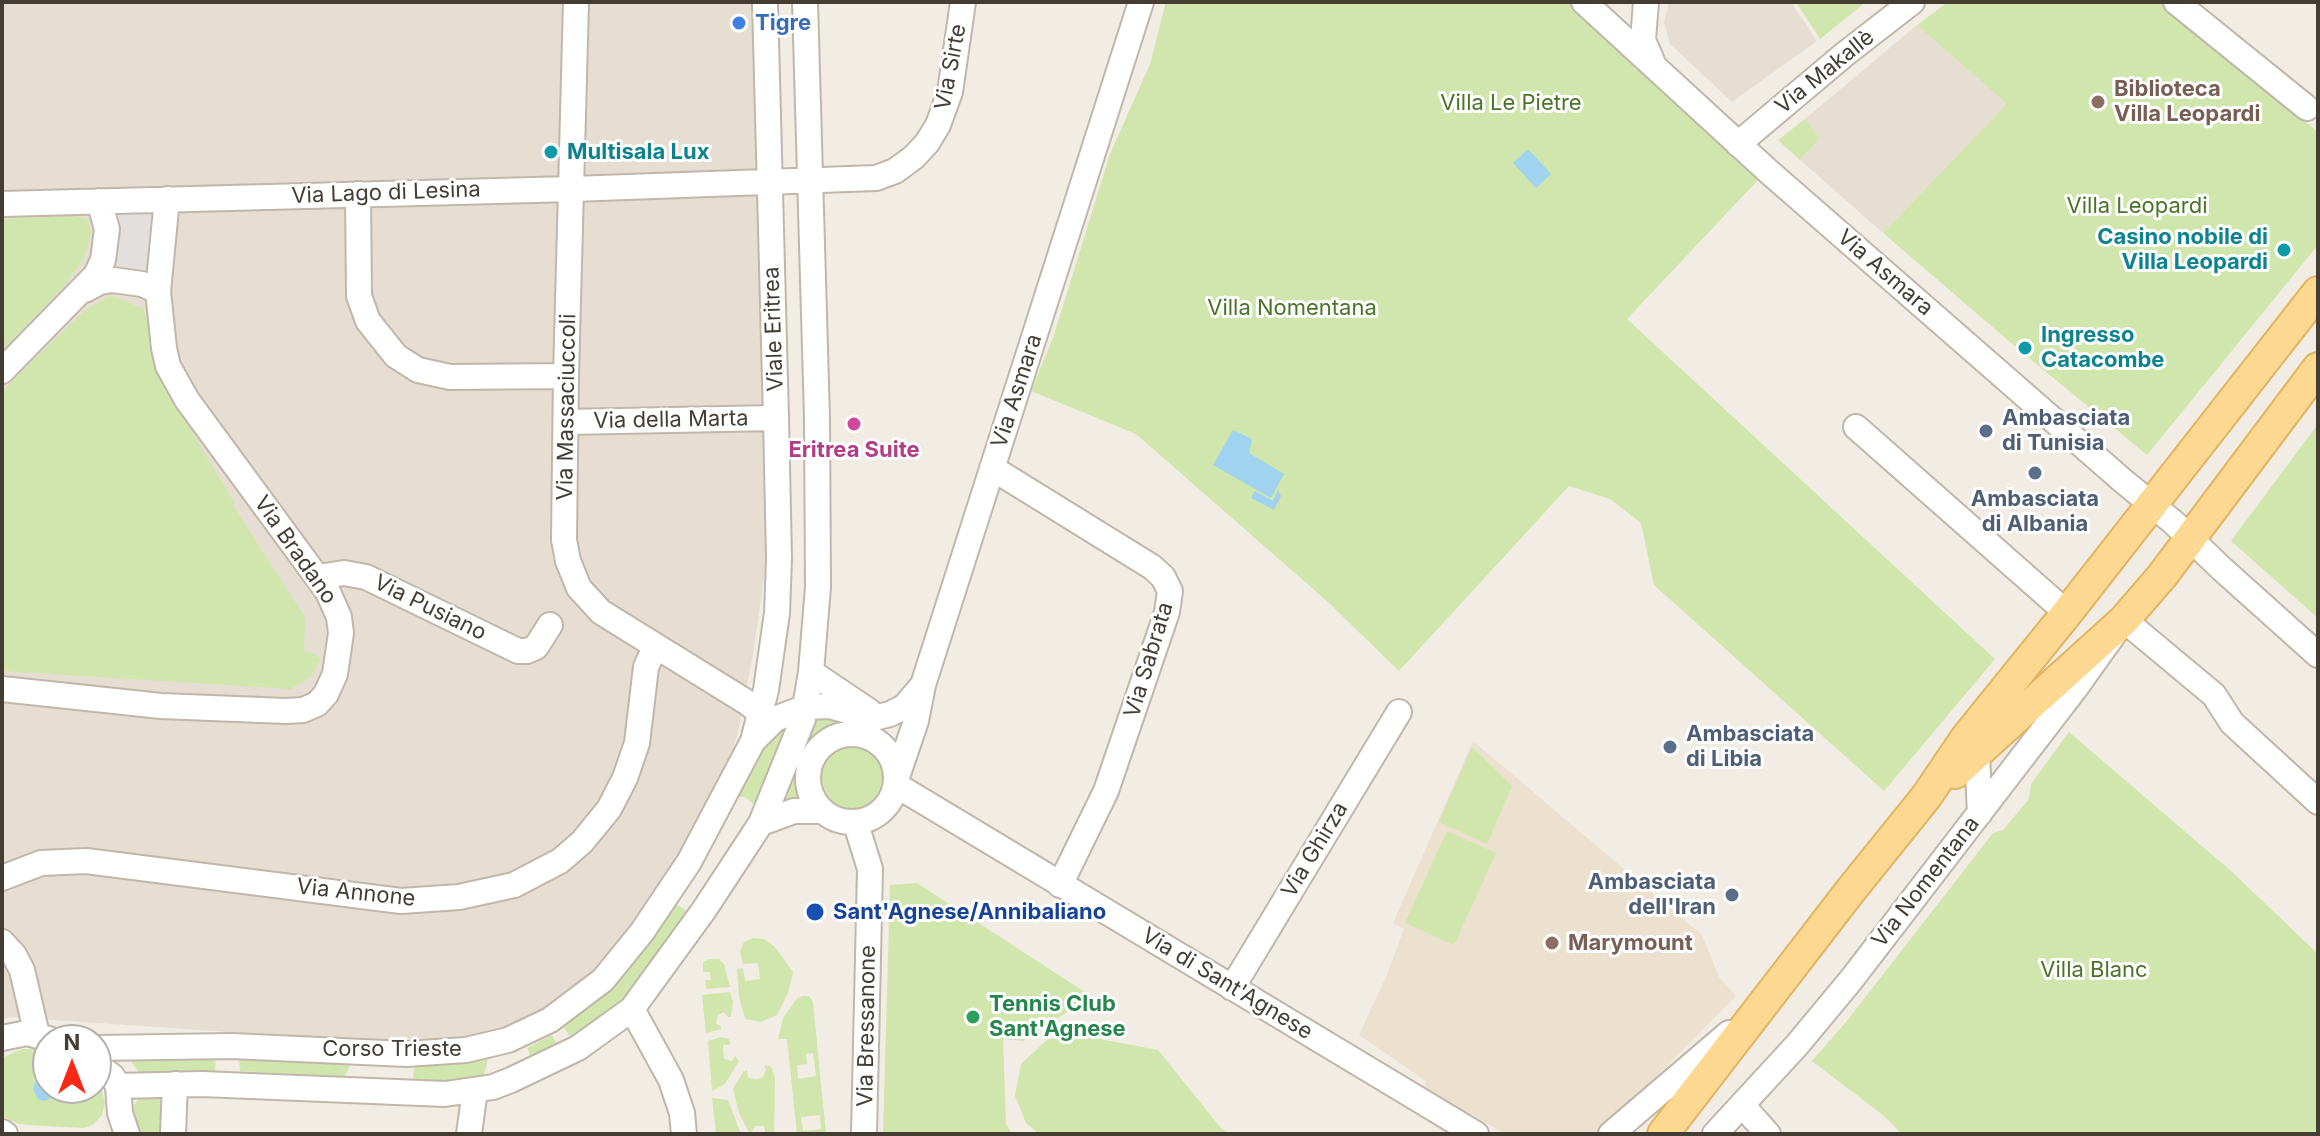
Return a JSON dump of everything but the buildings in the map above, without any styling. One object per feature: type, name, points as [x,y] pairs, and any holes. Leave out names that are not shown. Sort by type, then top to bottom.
[{"type":"main road","name":"Via Nomentana","points":[[1663,1134],[1841,902],[1926,797],[1966,738],[2318,292]]},
{"type":"main road","name":"Via Nomentana","points":[[1926,797],[1977,755],[2124,620],[2191,538],[2318,368]]},
{"type":"street","name":"Via Massaciuccoli","points":[[576,2],[564,540],[570,571],[579,588],[601,612],[760,713]]},
{"type":"street","name":"Viale Eritrea","points":[[753,741],[771,655],[779,583],[765,2]]},
{"type":"street","name":"Viale Eritrea","points":[[805,2],[818,522],[814,647],[806,707]]},
{"type":"street","name":"Via Sirte","points":[[770,182],[876,178],[901,167],[921,150],[933,135],[947,103],[963,2]]},
{"type":"street","name":"Via Asmara","points":[[896,783],[916,721],[923,685],[1141,2]]},
{"type":"street","points":[[1586,4],[1607,13],[1619,14],[1629,11],[1639,2]]},
{"type":"street","points":[[1646,2],[1643,40],[1656,67]]},
{"type":"street","name":"Via Makallè","points":[[1738,144],[1912,2]]},
{"type":"street","points":[[2176,2],[2307,108]]},
{"type":"street","name":"Via Asmara","points":[[1586,4],[1738,144],[2191,538],[2318,655]]},
{"type":"street","name":"Via Lago di Lesina","points":[[2,204],[770,182]]},
{"type":"street","points":[[358,194],[359,296],[368,321],[396,356],[418,370],[450,377],[566,376]]},
{"type":"street","name":"Via Bradano","points":[[2,689],[199,709],[286,711],[317,704],[329,688],[337,666],[341,642],[336,609],[318,577],[178,386],[164,348],[158,291],[167,199]]},
{"type":"street","points":[[2,371],[83,292],[96,275],[105,251],[106,225],[99,201]]},
{"type":"street","points":[[83,292],[100,282],[113,280],[142,284],[158,291]]},
{"type":"street","name":"Via della Marta","points":[[566,422],[776,418]]},
{"type":"street","points":[[1856,427],[2067,613]]},
{"type":"street","name":"Via Sabrata","points":[[992,468],[1152,567],[1163,577],[1170,591],[1167,612],[1106,791],[1060,885]]},
{"type":"street","name":"Via Pusiano","points":[[318,577],[344,573],[366,577],[513,649],[533,650],[550,625]]},
{"type":"street","points":[[2124,620],[2214,695],[2232,723],[2318,802]]},
{"type":"street","name":"Via Nomentana","points":[[1715,1134],[1826,1010],[2074,690],[2124,620]]},
{"type":"street","name":"Via Annone","points":[[2,878],[41,863],[86,861],[392,900],[443,899],[514,885],[560,861],[582,842],[609,809],[635,752],[646,667],[655,647]]},
{"type":"street","points":[[811,672],[855,700],[866,725],[894,764],[896,783],[890,799],[878,814],[856,824],[836,821],[822,811],[810,786],[812,758],[830,741],[866,725],[890,714],[904,707],[923,685]]},
{"type":"street","points":[[2034,704],[2074,690]]},
{"type":"street","points":[[753,741],[775,719],[806,707],[829,706],[866,725]]},
{"type":"street","name":"Corso Trieste","points":[[118,1086],[175,1084],[420,1094],[475,1090],[511,1080],[570,1052],[632,1009],[704,910],[761,823],[795,745],[806,707]]},
{"type":"street","name":"Via Ghirza","points":[[1232,988],[1399,712]]},
{"type":"street","name":"Corso Trieste","points":[[112,1048],[232,1046],[406,1054],[443,1052],[487,1046],[544,1024],[595,987],[622,960],[672,889],[725,798],[753,741]]},
{"type":"street","points":[[1977,755],[1980,813]]},
{"type":"street","name":"Via di Sant'Agnese","points":[[896,783],[1476,1134]]},
{"type":"street","points":[[761,823],[794,811],[822,811]]},
{"type":"street","name":"Via Bressanone","points":[[856,824],[870,869],[864,1134]]},
{"type":"street","points":[[672,889],[704,910]]},
{"type":"street","points":[[2,942],[22,970],[40,1024]]},
{"type":"street","name":"Via Nomentana","points":[[1611,1134],[1765,1003]]},
{"type":"street","points":[[632,1009],[671,1080],[682,1113],[684,1134]]},
{"type":"street","points":[[2,1038],[15,1034],[32,1036]]},
{"type":"street","points":[[106,1134],[124,1124],[118,1086],[112,1076]]},
{"type":"street","points":[[173,1134],[175,1084]]},
{"type":"street","points":[[469,1134],[475,1090]]},
{"type":"street","name":"Via Nomentana","points":[[1623,1134],[1653,1098]]},
{"type":"street","points":[[1742,1105],[1768,1134]]},
{"type":"shaded area","points":[[2,2],[755,2],[769,543],[738,733],[723,778],[625,937],[593,974],[515,1027],[465,1038],[343,1040],[11,1017],[2,1019]]},
{"type":"shaded area","points":[[1669,2],[1791,2],[1817,41],[1732,102],[1670,44],[1664,22]]},
{"type":"shaded area","points":[[1917,25],[2008,104],[1883,233],[1800,160],[1820,138],[1805,119]]},
{"type":"shaded area","points":[[114,209],[154,210],[149,279],[108,275]]},
{"type":"shaded area","name":"Marymount","points":[[1473,741],[1702,935],[1719,977],[1736,996],[1600,1134],[1505,1134],[1425,1088],[1426,1081],[1359,1035],[1404,929],[1393,923]]},
{"type":"green space","name":"Villa Nomentana","points":[[1166,2],[1570,2],[1670,87],[1758,180],[1627,319],[1995,659],[1884,791],[1654,585],[1641,523],[1610,499],[1569,486],[1399,671],[1328,602],[1136,434],[1031,391],[1053,338],[1110,154],[1150,64]]},
{"type":"green space","points":[[1796,2],[1866,2],[1820,39]]},
{"type":"green space","name":"Villa Leopardi","points":[[1948,2],[2160,2],[2318,132],[2318,245],[2147,455],[1883,233],[2007,104],[1917,25]]},
{"type":"green space","points":[[1805,119],[1820,138],[1800,160],[1778,140]]},
{"type":"green space","points":[[74,216],[88,219],[91,233],[84,258],[60,291],[2,350],[2,219]]},
{"type":"green space","points":[[111,295],[144,309],[161,381],[235,504],[233,506],[305,617],[304,650],[321,658],[312,676],[291,689],[2,671],[2,391],[84,311]]},
{"type":"green space","points":[[2318,424],[2318,618],[2231,541]]},
{"type":"green space","points":[[817,713],[849,722],[825,733],[811,744],[804,757],[800,779],[805,801],[778,807]]},
{"type":"green space","points":[[791,718],[756,806],[745,797],[737,797],[760,747]]},
{"type":"green space","name":"Villa Blanc","points":[[2069,732],[2231,871],[2318,954],[2318,1134],[1902,1134],[1884,1116],[1812,1061],[1993,833],[2003,830],[2029,799],[2031,784]]},
{"type":"green space","points":[[851,744],[874,754],[884,777],[874,800],[851,810],[828,800],[818,777],[828,754]]},
{"type":"green space","points":[[1472,747],[1512,786],[1487,844],[1439,822]]},
{"type":"green space","points":[[1447,831],[1496,853],[1454,945],[1405,923]]},
{"type":"green space","name":"Tennis Club Sant'Agnese","points":[[917,883],[1091,996],[1023,1041],[1003,1039],[1006,1124],[1012,1134],[883,1134],[890,885]]},
{"type":"green space","points":[[674,903],[689,912],[641,982],[615,1009],[571,1039],[564,1027],[619,980]]},
{"type":"green space","points":[[753,938],[764,939],[775,947],[793,972],[788,993],[777,1015],[761,1022],[745,1019],[739,997],[737,969],[743,968],[745,981],[760,979],[758,963],[743,964],[740,951],[744,942]]},
{"type":"green space","points":[[719,959],[724,964],[730,987],[706,989],[705,980],[711,980],[710,972],[703,972],[703,962]]},
{"type":"green space","points":[[730,992],[733,1002],[731,1017],[724,1012],[718,1015],[716,1024],[721,1029],[706,1033],[702,995]]},
{"type":"green space","points":[[809,996],[813,1002],[826,1134],[797,1134],[787,1039],[778,1039],[783,1018],[797,998]],"holes":[[[813,1053],[816,1076],[798,1079],[797,1065],[807,1064],[806,1054]],[[820,1115],[821,1129],[803,1131],[801,1117]]]},
{"type":"green space","points":[[552,1035],[559,1048],[533,1061],[527,1048]]},
{"type":"green space","points":[[1084,1036],[1158,1050],[1229,1134],[1039,1134],[1026,1123],[1015,1096],[1021,1064],[1048,1039]]},
{"type":"green space","points":[[721,1037],[730,1042],[730,1045],[723,1045],[724,1059],[732,1061],[735,1056],[739,1061],[725,1084],[712,1091],[708,1041]]},
{"type":"green space","points":[[22,1049],[32,1049],[32,1104],[105,1104],[102,1115],[93,1125],[83,1128],[19,1124],[2,1116],[2,1058]]},
{"type":"green space","points":[[216,1056],[215,1073],[140,1073],[128,1058]]},
{"type":"green space","points":[[239,1057],[352,1062],[344,1077],[240,1071]]},
{"type":"green space","points":[[488,1059],[483,1078],[446,1083],[413,1082],[414,1065],[465,1064]]},
{"type":"green space","points":[[768,1065],[775,1078],[773,1134],[766,1134],[764,1126],[755,1126],[750,1134],[739,1113],[733,1089],[743,1072],[747,1070],[748,1078],[757,1079],[763,1077],[764,1066]]},
{"type":"green space","points":[[163,1090],[165,1134],[136,1134],[131,1115],[134,1105],[141,1096]]},
{"type":"green space","points":[[712,1098],[728,1100],[741,1134],[716,1134]]},
{"type":"water","points":[[1528,149],[1551,174],[1536,188],[1513,163]]},
{"type":"water","points":[[1233,430],[1252,439],[1249,453],[1284,474],[1271,498],[1213,465]]},
{"type":"water","points":[[1278,490],[1281,496],[1274,510],[1251,498],[1255,491],[1273,501]]},
{"type":"place","name":"Tigre","points":[[739,23]]},
{"type":"place","name":"Biblioteca Villa Leopardi","points":[[2098,102]]},
{"type":"place","name":"Multisala Lux","points":[[551,152]]},
{"type":"place","name":"Casino nobile di Villa Leopardi","points":[[2284,250]]},
{"type":"place","name":"Ingresso Catacombe","points":[[2025,348]]},
{"type":"place","name":"Eritrea Suite","points":[[854,424]]},
{"type":"place","name":"Ambasciata di Tunisia","points":[[1986,431]]},
{"type":"place","name":"Ambasciata di Albania","points":[[2035,473]]},
{"type":"place","name":"Ambasciata di Libia","points":[[1670,747]]},
{"type":"place","name":"Ambasciata dell'Iran","points":[[1732,895]]},
{"type":"place","name":"Sant'Agnese/Annibaliano","points":[[815,912]]},
{"type":"place","name":"Marymount","points":[[1552,943]]},
{"type":"place","name":"Tennis Club Sant'Agnese","points":[[973,1017]]},
{"type":"park label","name":"Villa Le Pietre","points":[[1511,103]]}]
